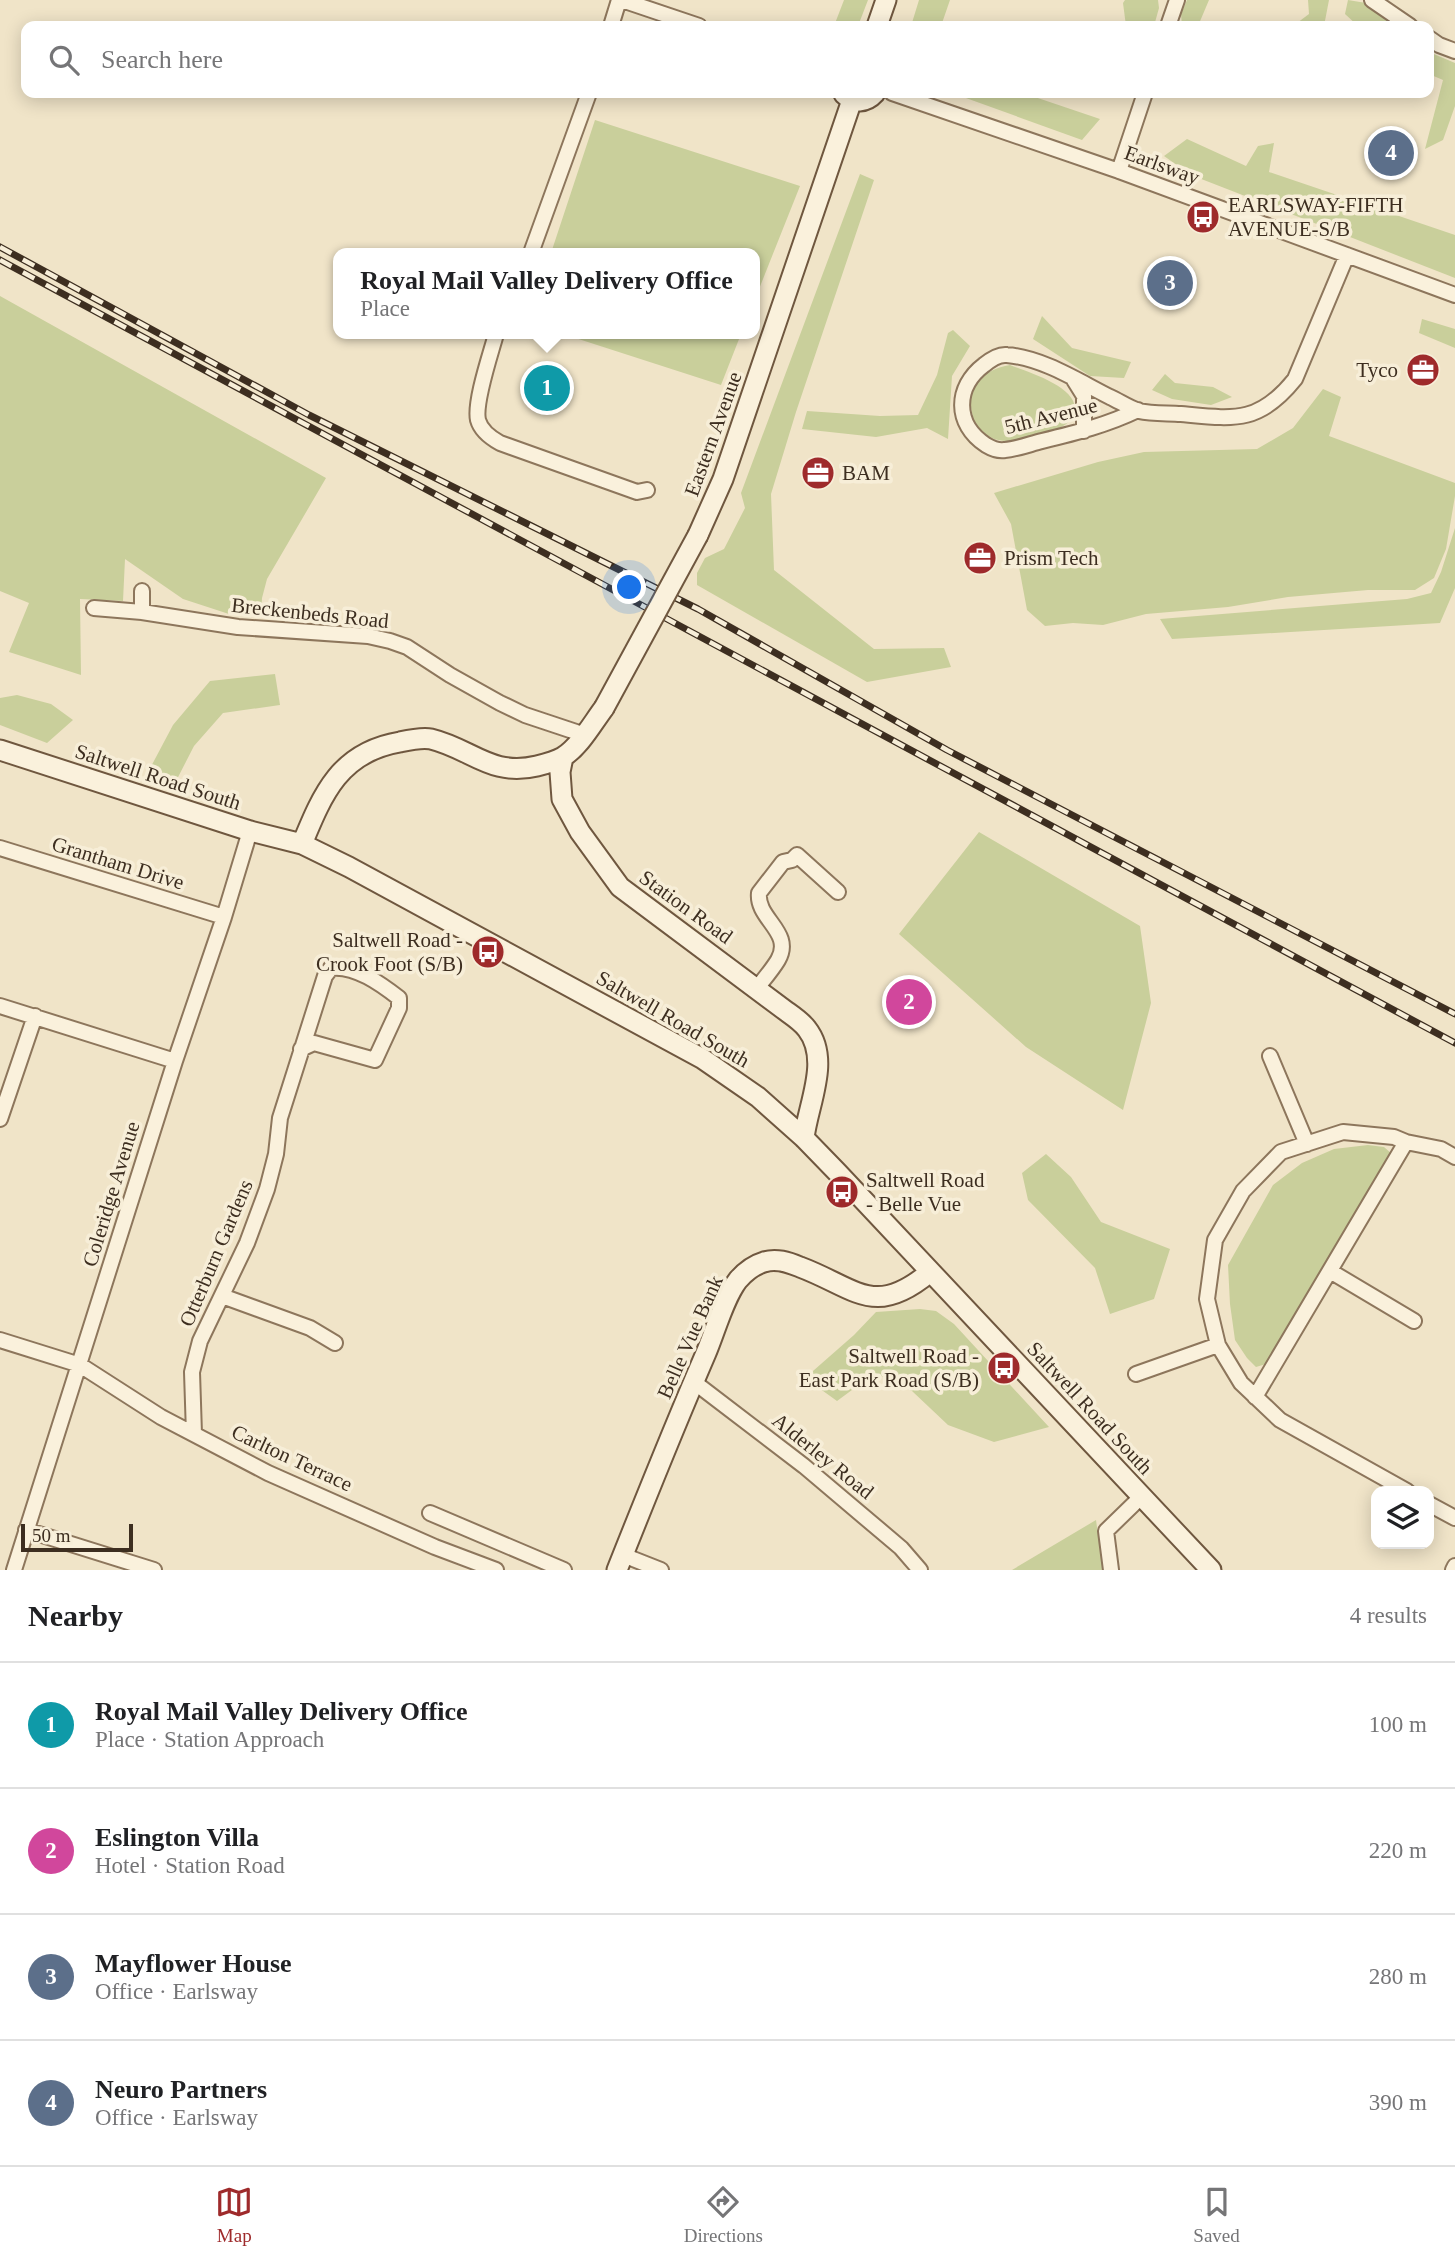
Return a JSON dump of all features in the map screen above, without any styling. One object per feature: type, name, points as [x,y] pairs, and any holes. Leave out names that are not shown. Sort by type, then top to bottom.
[{"type":"street","points":[[613,21],[621,0],[684,21]]},
{"type":"street","points":[[879,21],[886,0]]},
{"type":"street","points":[[1170,21],[1177,0]]},
{"type":"street","points":[[1372,0],[1403,21]]},
{"type":"street","points":[[1434,42],[1455,51]]},
{"type":"street","points":[[533,248],[587,98]]},
{"type":"street","name":"Eastern Avenue","points":[[563,757],[585,735],[604,708],[698,536],[723,479],[846,98]]},
{"type":"street","name":"Earlsway","points":[[907,98],[1119,171],[1455,295]]},
{"type":"street","points":[[1119,171],[1143,98]]},
{"type":"street","name":"5th Avenue","points":[[1138,410],[1084,431],[1003,451],[988,446],[978,438],[960,409],[962,394],[972,376],[989,360],[1003,354],[1034,360],[1138,410],[1231,419],[1252,414],[1270,404],[1295,379],[1348,255]]},
{"type":"street","points":[[495,339],[478,415],[479,423],[488,435],[500,443],[637,492],[647,490]]},
{"type":"street","points":[[1073,379],[1084,396],[1084,431]]},
{"type":"street","points":[[142,591],[142,612]]},
{"type":"street","name":"Breckenbeds Road","points":[[94,608],[142,612],[238,627],[368,636],[390,641],[408,647],[500,703],[525,715],[585,735]]},
{"type":"street","points":[[302,844],[316,810],[339,773],[355,758],[390,743],[430,738],[501,768],[523,769],[563,757]]},
{"type":"street","name":"Saltwell Road South","points":[[0,750],[250,831],[302,844],[479,936],[703,1059],[758,1097],[804,1138],[1211,1570]]},
{"type":"street","name":"Station Road","points":[[563,757],[560,772],[562,799],[580,832],[614,880],[628,894],[757,988],[806,1027],[813,1037],[819,1060],[804,1138]]},
{"type":"street","name":"Coleridge Avenue","points":[[14,1570],[250,831]]},
{"type":"street","name":"Grantham Drive","points":[[0,848],[224,917]]},
{"type":"street","points":[[757,988],[779,958],[782,948],[782,937],[760,907],[759,893],[783,862],[792,860],[797,855],[838,892]]},
{"type":"street","name":"Otterburn Gardens","points":[[194,1434],[192,1372],[200,1341],[247,1243],[267,1189],[276,1154],[280,1118],[301,1049],[325,976],[331,968],[340,967],[380,984],[399,998],[399,1008],[376,1060],[314,1043],[301,1049]]},
{"type":"street","points":[[0,1006],[175,1061]]},
{"type":"street","points":[[0,1119],[35,1016]]},
{"type":"street","points":[[1270,1056],[1307,1144]]},
{"type":"street","points":[[1398,1486],[1280,1420],[1241,1384],[1219,1345],[1207,1299],[1216,1240],[1243,1191],[1281,1152],[1343,1132],[1394,1137],[1441,1149],[1455,1157]]},
{"type":"street","points":[[1255,1397],[1406,1142]]},
{"type":"street","name":"Belle Vue Bank","points":[[620,1562],[737,1281],[764,1262],[781,1260],[850,1290],[883,1298],[909,1289],[930,1272]]},
{"type":"street","points":[[1330,1271],[1414,1321]]},
{"type":"street","points":[[222,1296],[310,1328],[335,1343]]},
{"type":"street","name":"Carlton Terrace","points":[[0,1340],[80,1365],[161,1417],[268,1473],[435,1547],[496,1570]]},
{"type":"street","points":[[1136,1374],[1219,1345]]},
{"type":"street","name":"Alderley Road","points":[[694,1382],[834,1491],[901,1548],[920,1570]]},
{"type":"street","points":[[1111,1570],[1106,1531],[1142,1496]]},
{"type":"street","points":[[1434,1507],[1455,1518]]},
{"type":"street","points":[[430,1513],[564,1570]]},
{"type":"street","points":[[26,1530],[154,1570]]},
{"type":"street","points":[[620,1562],[661,1570]]},
{"type":"green space","points":[[844,0],[868,0],[860,21],[836,21]]},
{"type":"green space","points":[[919,0],[950,0],[943,21],[913,21]]},
{"type":"green space","points":[[1125,0],[1158,0],[1155,21],[1125,21]]},
{"type":"green space","points":[[1187,0],[1209,0],[1200,21],[1182,21],[1181,14]]},
{"type":"green space","points":[[1308,0],[1329,0],[1325,21],[1300,21],[1309,14]]},
{"type":"green space","points":[[1348,0],[1366,3],[1389,21],[1353,21],[1345,14]]},
{"type":"green space","points":[[1434,54],[1455,63],[1455,106],[1443,140],[1425,149],[1443,80],[1434,76]]},
{"type":"green space","points":[[966,98],[1038,98],[1100,119],[1082,140]]},
{"type":"green space","points":[[595,120],[800,186],[760,286],[760,248],[553,248]]},
{"type":"green space","points":[[1187,139],[1246,166],[1258,146],[1274,143],[1269,172],[1455,235],[1455,278],[1191,175],[1164,156]]},
{"type":"green space","points":[[860,174],[874,180],[771,494],[774,570],[874,649],[944,648],[951,667],[867,682],[697,585],[697,573],[705,558],[724,549],[745,508],[741,493]]},
{"type":"green space","points":[[0,296],[326,478],[267,579],[261,616],[229,614],[183,599],[125,559],[123,601],[80,599],[81,675],[9,652],[29,603],[0,591]]},
{"type":"green space","points":[[1042,316],[1072,348],[1131,362],[1124,378],[1090,376],[1033,339]]},
{"type":"green space","points":[[1422,319],[1455,329],[1455,348],[1419,333]]},
{"type":"green space","points":[[953,330],[970,346],[952,376],[948,439],[927,428],[876,437],[802,429],[807,411],[880,416],[918,415],[937,375],[948,333]]},
{"type":"green space","points":[[578,339],[739,339],[721,385]]},
{"type":"green space","points":[[1010,365],[1052,382],[1062,389],[1074,404],[1072,418],[1055,429],[1011,441],[993,438],[982,431],[974,420],[972,393],[979,381],[991,371]]},
{"type":"green space","points":[[1165,374],[1175,383],[1213,387],[1232,397],[1211,405],[1172,399],[1152,390]]},
{"type":"green space","points":[[1323,389],[1341,397],[1329,436],[1455,483],[1446,549],[1434,578],[1415,590],[1368,590],[1288,597],[1228,607],[1146,614],[1103,625],[1073,623],[1045,626],[1027,610],[1011,524],[994,493],[1098,462],[1144,452],[1257,449],[1293,428]]},
{"type":"green space","points":[[1455,528],[1455,588],[1440,623],[1172,639],[1160,619],[1407,599],[1431,593],[1441,572]]},
{"type":"green space","points":[[275,674],[280,705],[223,713],[194,746],[174,785],[146,776],[173,725],[210,681]]},
{"type":"green space","points":[[17,695],[51,704],[73,720],[47,743],[0,725],[0,698]]},
{"type":"green space","points":[[979,832],[1140,926],[1151,1003],[1123,1110],[1026,1047],[899,934]]},
{"type":"green space","points":[[1368,1145],[1384,1147],[1392,1154],[1266,1364],[1256,1367],[1235,1340],[1228,1265],[1273,1185],[1302,1163],[1334,1149]]},
{"type":"green space","points":[[1046,1154],[1071,1177],[1101,1222],[1170,1249],[1154,1299],[1110,1314],[1095,1268],[1028,1200],[1022,1173]]},
{"type":"green space","points":[[920,1309],[936,1311],[954,1324],[1049,1427],[994,1442],[948,1425],[912,1391],[875,1373],[837,1401],[805,1378],[876,1312]]},
{"type":"green space","points":[[1096,1520],[1103,1570],[1012,1570]]},
{"type":"railway","points":[[0,247],[309,415],[698,609],[947,750],[1455,1014]]},
{"type":"railway","points":[[0,260],[1455,1043]]},
{"type":"place","name":"Neuro Partners","points":[[1391,153]]},
{"type":"place","name":"EARLSWAY-FIFTH AVENUE-S/B","points":[[1203,217]]},
{"type":"place","name":"Mayflower House","points":[[1170,283]]},
{"type":"place","name":"Tyco","points":[[1423,370]]},
{"type":"place","name":"Royal Mail Valley Delivery Office","points":[[547,388]]},
{"type":"place","name":"BAM","points":[[818,473]]},
{"type":"place","name":"Prism Tech","points":[[980,558]]},
{"type":"place","name":"Saltwell Road - Crook Foot (S/B)","points":[[488,952]]},
{"type":"place","name":"Eslington Villa","points":[[909,1002]]},
{"type":"place","name":"Saltwell Road - Belle Vue","points":[[842,1192]]},
{"type":"place","name":"Saltwell Road - East Park Road (S/B)","points":[[1004,1368]]}]
